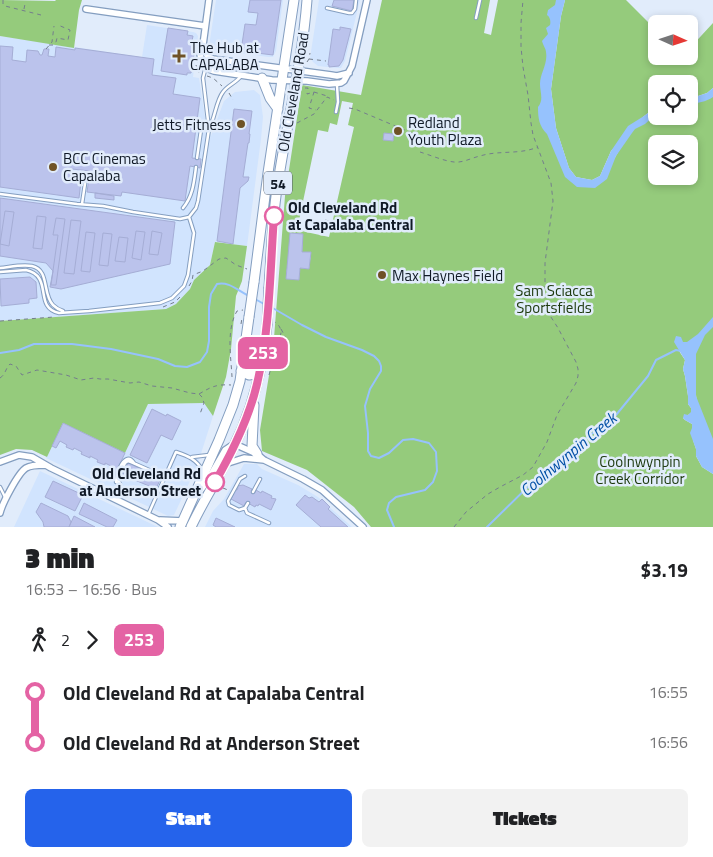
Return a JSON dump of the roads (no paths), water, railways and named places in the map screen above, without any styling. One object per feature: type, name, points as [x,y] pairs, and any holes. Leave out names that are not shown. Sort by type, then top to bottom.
[{"type":"main road","name":"Old Cleveland Road","points":[[182,524],[214,453],[237,393],[294,0]]},
{"type":"main road","name":"Old Cleveland Road","points":[[191,527],[226,464],[241,431],[255,392],[267,325],[276,196],[302,68],[307,0]]},
{"type":"main road","points":[[262,78],[270,98],[278,109]]},
{"type":"main road","points":[[241,371],[249,375],[259,373]]},
{"type":"main road","points":[[255,392],[251,440],[252,446],[260,457]]},
{"type":"street","points":[[209,0],[200,55],[201,61],[207,68],[214,71],[283,80],[299,84],[337,84],[344,81],[352,66],[367,0]]},
{"type":"street","points":[[86,9],[205,26]]},
{"type":"street","points":[[203,45],[206,54],[213,59],[284,69],[302,68],[337,76],[349,73]]},
{"type":"street","points":[[192,500],[206,483],[225,450],[235,445],[322,490],[363,527]]},
{"type":"street","points":[[0,462],[14,456],[23,455],[36,458],[45,465],[158,520],[168,527]]},
{"type":"street","points":[[226,464],[244,458],[260,457]]},
{"type":"street","points":[[0,513],[6,498],[23,470],[30,466],[45,465]]},
{"type":"street","points":[[158,520],[182,524]]},
{"type":"lane","points":[[327,8],[352,13],[355,10],[356,0]]},
{"type":"lane","points":[[476,18],[480,0]]},
{"type":"lane","points":[[0,194],[103,206],[180,219],[189,217],[196,208],[203,175],[209,129],[203,74],[213,59]]},
{"type":"lane","points":[[209,129],[223,92],[238,81],[242,75]]},
{"type":"lane","points":[[336,112],[338,102],[337,76]]},
{"type":"lane","points":[[197,158],[201,130],[209,129]]},
{"type":"lane","points":[[183,208],[188,203],[192,193],[196,167]]},
{"type":"lane","points":[[195,174],[203,175]]},
{"type":"lane","points":[[76,176],[86,177],[82,204]]},
{"type":"lane","points":[[0,272],[23,270],[30,271],[38,276],[41,280],[44,299],[55,312],[160,303],[172,298],[184,286],[188,275],[194,233],[189,217]]},
{"type":"lane","points":[[0,268],[22,265],[34,266],[42,273],[45,279],[50,301],[56,308],[65,312]]},
{"type":"lane","points":[[148,515],[176,452],[190,457],[197,463],[204,474]]},
{"type":"lane","points":[[190,457],[208,456],[214,453]]},
{"type":"lane","points":[[120,484],[118,479],[125,463],[128,461],[164,477]]},
{"type":"lane","points":[[245,476],[240,478],[228,501],[229,505],[239,510],[245,508],[248,503]]},
{"type":"lane","points":[[253,492],[260,480]]},
{"type":"lane","points":[[0,487],[6,498]]},
{"type":"lane","points":[[245,508],[247,513],[269,523]]},
{"type":"water","points":[[556,0],[565,0],[551,89],[556,128],[569,168],[576,177],[592,180],[600,176],[611,151],[628,126],[648,113],[648,121],[635,129],[616,156],[607,179],[595,188],[577,187],[565,177],[539,118],[540,80],[546,56],[542,41],[548,34],[546,28],[550,25],[550,19],[547,15],[548,10],[555,5]]},
{"type":"water","points":[[713,88],[713,97],[698,102],[698,96],[707,93]]},
{"type":"water","points":[[713,317],[713,327],[705,335],[696,354],[696,396],[713,439],[713,474],[702,467],[696,456],[696,449],[690,433],[692,424],[683,418],[684,414],[688,415],[691,412],[691,408],[688,404],[683,369],[685,360],[674,342],[676,336],[681,337],[683,342],[687,342],[698,334]]},
{"type":"waterway","name":"Coolnwynpin Creek","points":[[0,353],[19,350],[34,344],[72,344],[111,349],[158,359],[175,366],[187,367],[200,362],[207,352],[209,341],[209,307],[211,294],[217,284],[229,285],[249,296]]},
{"type":"waterway","name":"Coolnwynpin Creek","points":[[255,299],[264,304]]},
{"type":"waterway","name":"Coolnwynpin Creek","points":[[271,307],[302,325],[326,337],[362,350],[379,361],[381,371],[370,389],[365,406],[368,451],[371,456],[379,458],[389,453],[403,440],[413,439],[429,443],[436,452],[437,471],[433,482],[425,490],[396,497],[389,503],[387,510],[394,527]]},
{"type":"waterway","name":"Coolnwynpin Creek","points":[[487,527],[542,473],[616,415],[648,376],[656,360],[676,350],[681,351]]},
{"type":"place","name":"The Hub at CAPALABA","points":[[179,56]]},
{"type":"place","name":"Jetts Fitness","points":[[241,124]]},
{"type":"place","name":"Redland Youth Plaza","points":[[398,131]]},
{"type":"place","name":"BCC Cinemas Capalaba","points":[[53,167]]},
{"type":"place","name":"Old Cleveland Rd at Capalaba Central","points":[[274,216]]},
{"type":"place","name":"Max Haynes Field","points":[[382,275]]},
{"type":"place","name":"Old Cleveland Rd at Anderson Street","points":[[215,482]]},
{"type":"park label","name":"Sam Sciacca Sportsfields","points":[[554,298]]},
{"type":"park label","name":"Coolnwynpin Creek Corridor","points":[[640,470]]}]
